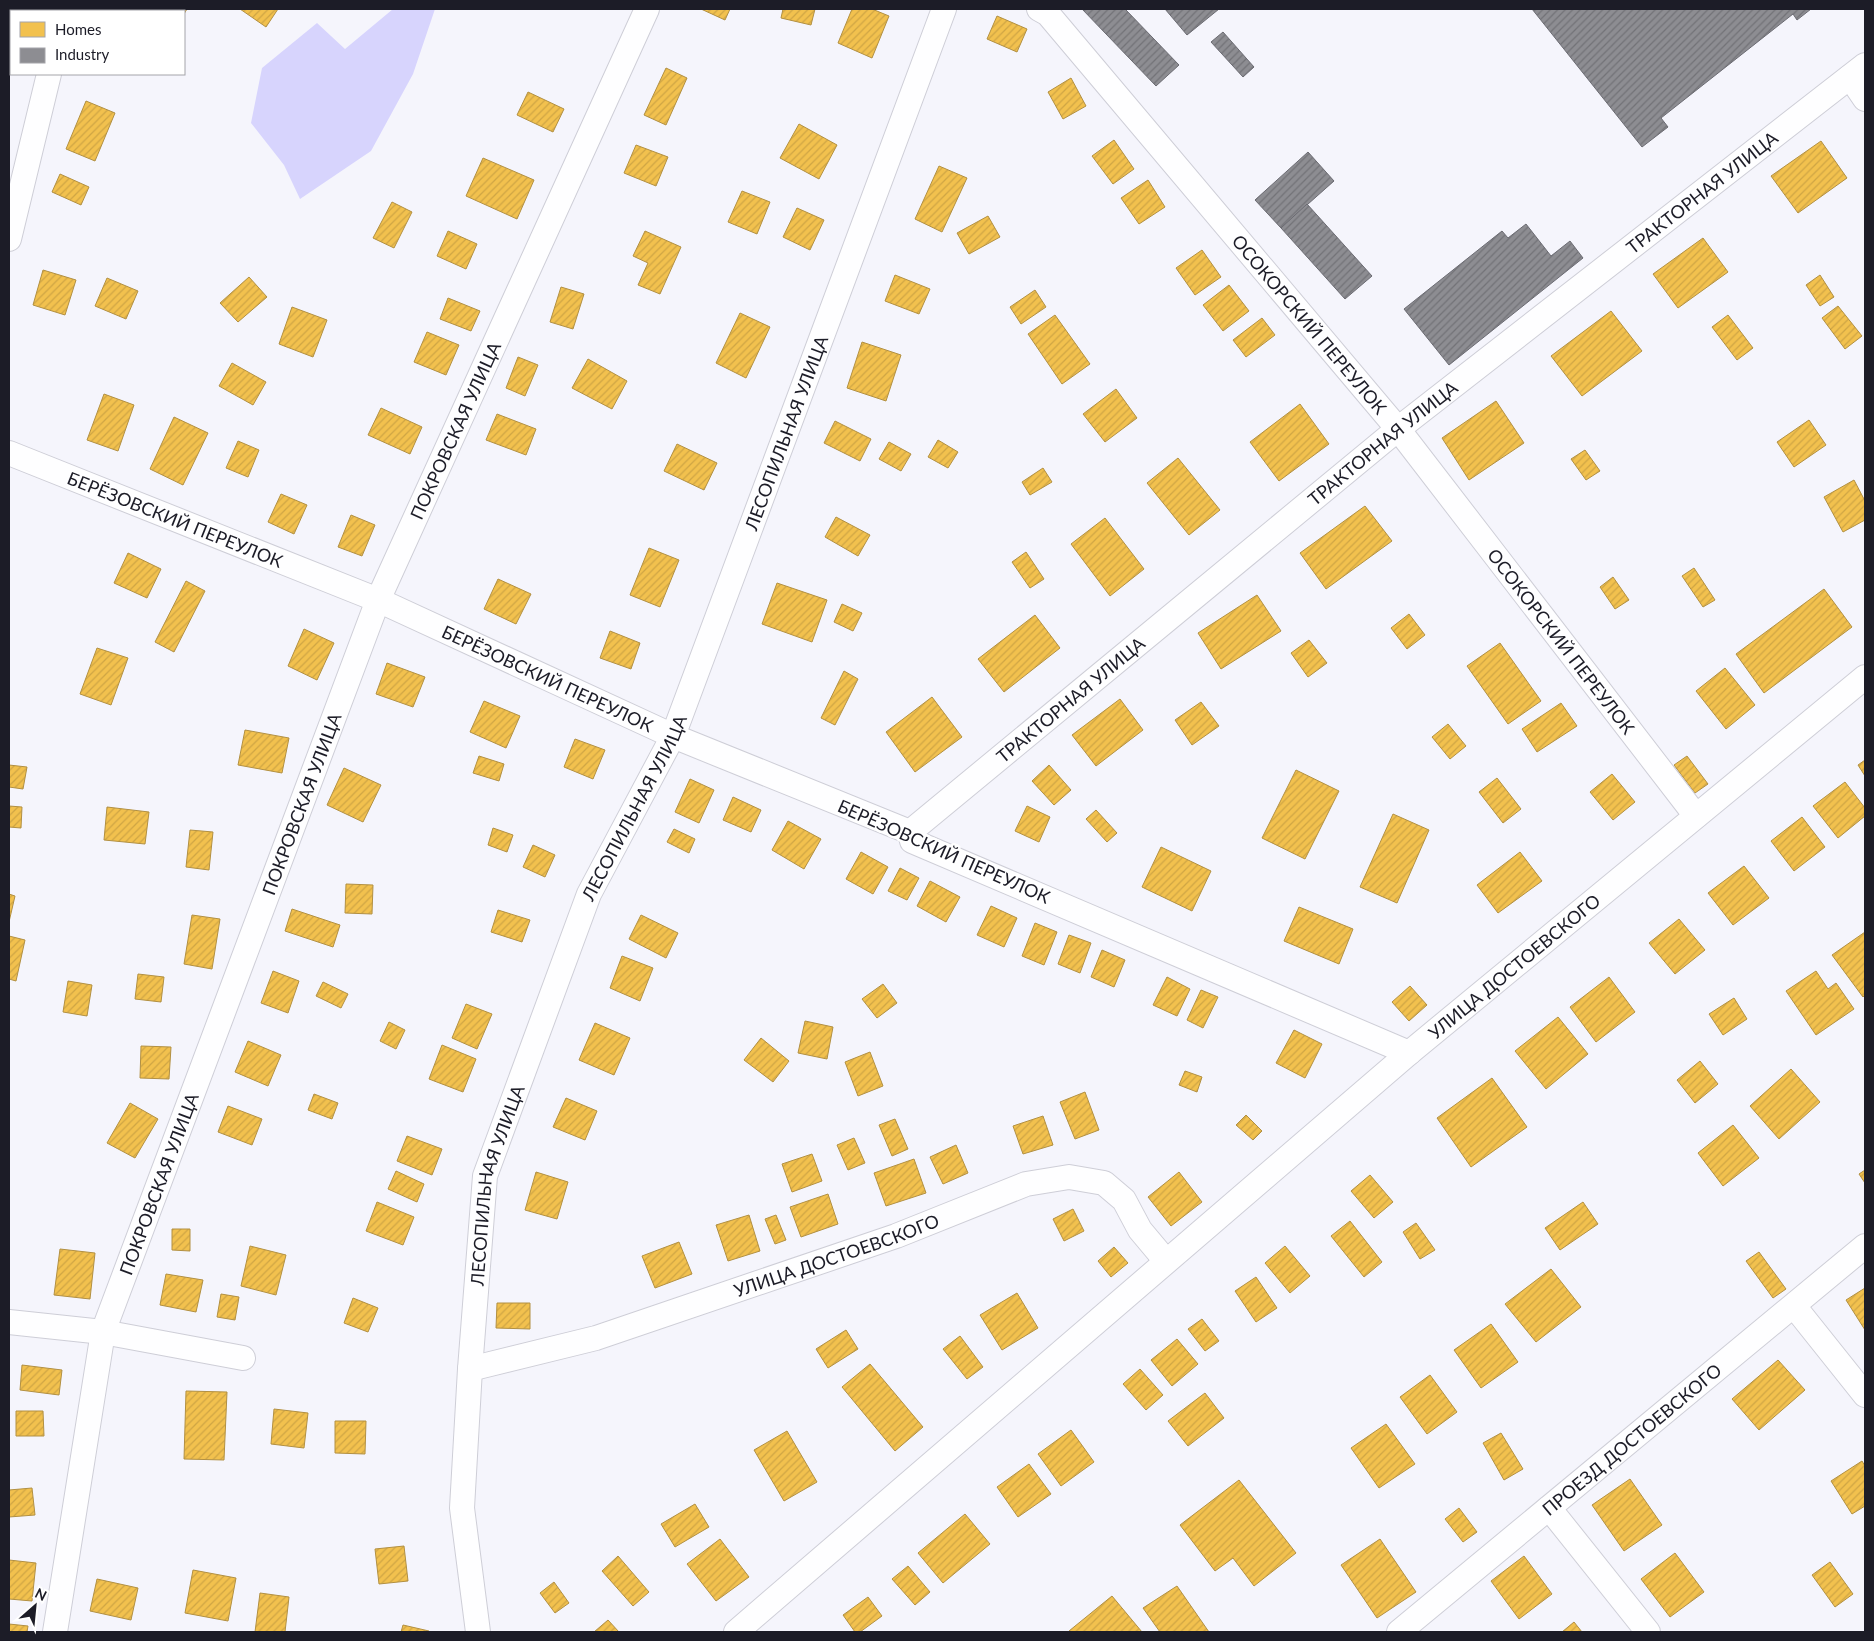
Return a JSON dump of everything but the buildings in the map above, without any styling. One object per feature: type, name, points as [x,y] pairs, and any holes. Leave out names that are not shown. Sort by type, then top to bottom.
[{"type":"street","name":"ПОКРОВСКАЯ УЛИЦА","points":[[55,1632],[103,1332],[378,600],[647,9]]},
{"type":"street","name":"ЛЕСОПИЛЬНАЯ УЛИЦА","points":[[478,1632],[462,1508],[470,1369],[485,1176],[589,894],[673,736],[944,9]]},
{"type":"street","name":"ОСОКОРСКИЙ ПЕРЕУЛОК","points":[[1039,9],[1048,14],[1398,429],[1696,816]]},
{"type":"street","name":"ТРАКТОРНАЯ УЛИЦА","points":[[910,832],[1398,429],[1858,71]]},
{"type":"street","points":[[1858,71],[1865,99]]},
{"type":"street","points":[[9,239],[48,75]]},
{"type":"street","name":"БЕРЁЗОВСКИЙ ПЕРЕУЛОК","points":[[9,453],[378,600],[673,736],[910,832],[912,841],[1409,1053]]},
{"type":"street","name":"УЛИЦА ДОСТОЕВСКОГО","points":[[736,1632],[1409,1053],[1865,677]]},
{"type":"street","name":"УЛИЦА ДОСТОЕВСКОГО","points":[[470,1369],[596,1338],[896,1236],[1026,1184],[1069,1177],[1104,1183],[1124,1200],[1140,1230],[1166,1261]]},
{"type":"street","name":"ПРОЕЗД ДОСТОЕВСКОГО","points":[[1399,1632],[1865,1246]]},
{"type":"street","points":[[1794,1306],[1865,1395]]},
{"type":"street","points":[[9,1322],[103,1332],[243,1358]]},
{"type":"street","points":[[1549,1508],[1648,1632]]},
{"type":"water","points":[[393,9],[435,9],[413,74],[371,151],[300,199],[284,165],[251,123],[262,68],[317,23],[345,49]]}]
